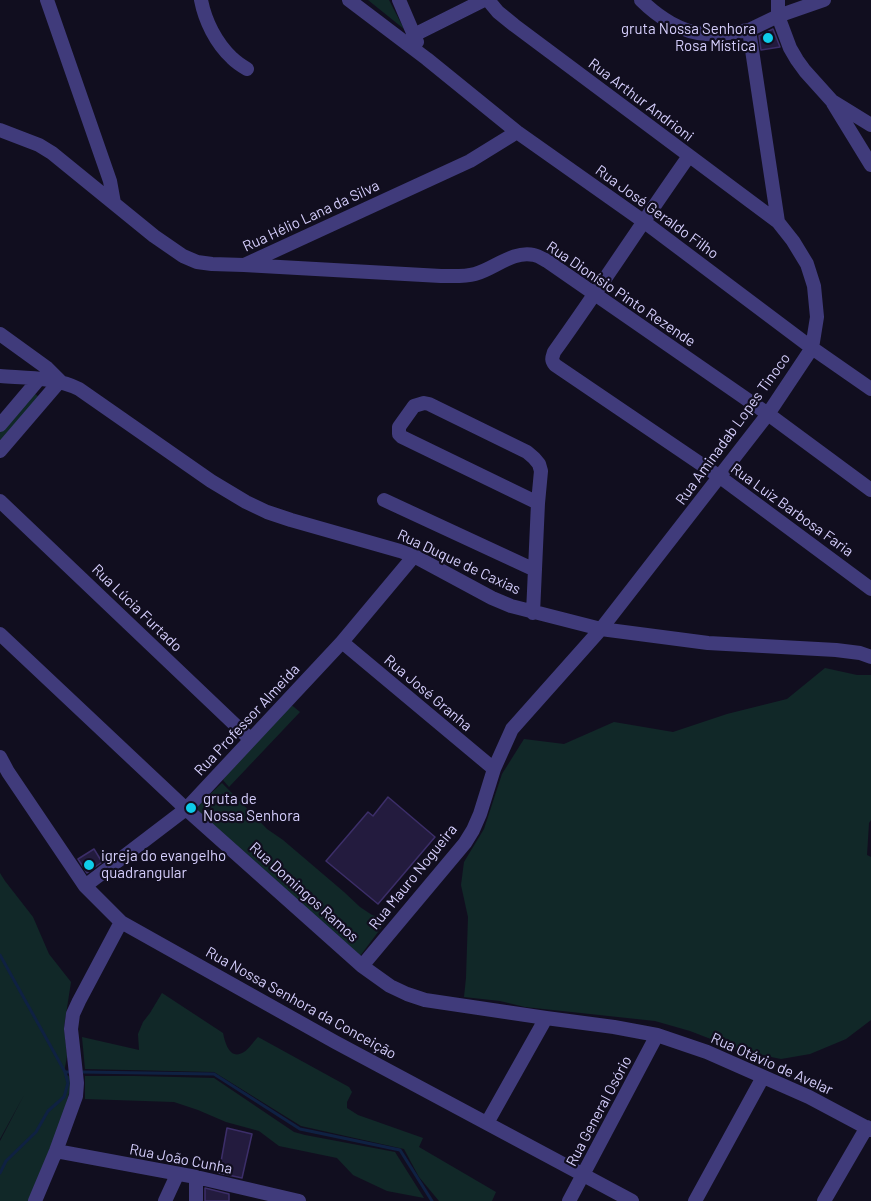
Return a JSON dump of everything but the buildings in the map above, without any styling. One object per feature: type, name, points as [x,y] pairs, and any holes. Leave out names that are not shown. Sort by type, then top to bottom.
[{"type":"street","points":[[46,0],[110,181],[114,203]]},
{"type":"street","points":[[201,0],[215,37],[231,58],[247,69]]},
{"type":"street","name":"Rua José Geraldo Filho","points":[[350,0],[517,132],[643,221],[812,348],[871,389]]},
{"type":"street","points":[[399,0],[427,59]]},
{"type":"street","points":[[414,35],[486,0]]},
{"type":"street","name":"Rua Arthur Andrioni","points":[[486,0],[514,25],[778,222]]},
{"type":"street","points":[[640,0],[663,19],[684,29],[704,34],[725,34],[749,30],[778,16],[824,0]]},
{"type":"street","points":[[778,0],[778,16],[790,48],[797,60],[832,101],[871,165]]},
{"type":"street","name":"Rua Aminadab Lopes Tinoco","points":[[601,629],[768,414],[812,348],[817,317],[814,286],[807,264],[778,222],[749,30]]},
{"type":"street","points":[[832,101],[871,124]]},
{"type":"street","name":"Rua Hélio Lana da Silva","points":[[0,130],[39,144],[154,236],[183,256],[197,262],[244,265],[470,161],[517,132]]},
{"type":"street","points":[[595,294],[689,156]]},
{"type":"street","name":"Rua Dionísio Pinto Rezende","points":[[244,265],[463,276],[484,271],[523,254],[535,255],[548,261],[768,414],[871,490]]},
{"type":"street","name":"Rua Luiz Barbosa Faria","points":[[595,294],[554,352],[552,362],[720,477],[871,589]]},
{"type":"street","points":[[0,334],[60,381],[0,451]]},
{"type":"street","points":[[0,425],[32,378],[27,368],[26,354]]},
{"type":"street","name":"Rua Duque de Caxias","points":[[0,375],[60,381],[79,389],[211,481],[246,502],[291,520],[414,556],[492,598],[533,613],[601,629],[708,643],[836,650],[871,657]]},
{"type":"street","points":[[533,613],[538,503],[542,471],[539,464],[527,452],[429,404],[414,405],[399,427],[398,431],[402,437],[538,503]]},
{"type":"street","points":[[384,500],[535,570]]},
{"type":"street","name":"Rua Lúcia Furtado","points":[[0,501],[250,739]]},
{"type":"street","name":"Rua Professor Almeida","points":[[85,886],[186,809],[342,642],[414,556]]},
{"type":"street","name":"Rua Mauro Nogueira","points":[[362,966],[465,843],[480,814],[494,769],[512,729],[601,629]]},
{"type":"street","name":"Rua Domingos Ramos","points":[[0,634],[186,809],[362,966],[390,986],[425,1000],[657,1035]]},
{"type":"street","name":"Rua José Granha","points":[[342,642],[494,769]]},
{"type":"street","name":"Rua Nossa Senhora da Conceição","points":[[0,757],[4,770],[85,886],[121,922],[335,1042],[633,1201]]},
{"type":"street","points":[[35,1201],[76,1096],[77,1083],[71,1029],[73,1014],[121,922]]},
{"type":"street","points":[[487,1123],[546,1018]]},
{"type":"street","name":"Rua Otávio de Avelar","points":[[657,1035],[707,1052],[808,1097],[869,1128]]},
{"type":"street","name":"Rua General Osório","points":[[569,1201],[657,1035]]},
{"type":"street","points":[[695,1201],[763,1077]]},
{"type":"street","points":[[824,1201],[869,1128]]},
{"type":"street","name":"Rua João Cunha","points":[[56,1151],[299,1201]]},
{"type":"street","points":[[165,1201],[177,1175]]},
{"type":"street","points":[[196,1178],[196,1201]]},
{"type":"green space","points":[[368,0],[389,0],[404,29]]},
{"type":"green space","points":[[32,391],[42,400],[0,447],[0,428]]},
{"type":"green space","points":[[825,668],[857,675],[871,675],[871,820],[867,855],[871,857],[871,1020],[846,1039],[810,1054],[781,1059],[742,1051],[690,1031],[655,1021],[525,1007],[500,1001],[464,997],[468,917],[461,885],[464,862],[484,829],[502,774],[524,739],[564,744],[614,722],[673,732],[727,714],[787,699]]},
{"type":"green space","points":[[289,703],[300,712],[229,787],[223,780],[235,763]]},
{"type":"green space","points":[[222,783],[267,829],[283,840],[360,907],[372,915],[387,920],[360,956],[194,809]]},
{"type":"green space","points":[[0,873],[33,917],[49,954],[71,982],[64,1027],[67,1056],[64,1073],[73,1079],[59,1129],[29,1201],[0,1201],[0,1141],[24,1095],[0,1139]]},
{"type":"green space","points":[[162,993],[223,1033],[232,1053],[244,1052],[258,1037],[349,1087],[352,1092],[347,1108],[358,1115],[423,1138],[419,1147],[496,1192],[492,1201],[439,1201],[419,1177],[404,1149],[301,1126],[214,1072],[85,1069],[82,1037],[139,1050],[138,1034]]},
{"type":"green space","points":[[85,1076],[214,1078],[294,1132],[395,1152],[424,1198],[387,1191],[353,1175],[337,1158],[279,1146],[259,1131],[226,1122],[174,1102],[85,1099]]},
{"type":"waterway","points":[[0,955],[65,1072],[72,1072]]},
{"type":"waterway","points":[[0,1173],[6,1161],[36,1132],[48,1111],[64,1097],[68,1083],[65,1072]]},
{"type":"waterway","points":[[81,1072],[214,1074],[300,1129],[400,1150],[432,1201]]},
{"type":"place","name":"gruta Nossa Senhora Rosa Mística","points":[[768,38]]},
{"type":"place","name":"gruta de Nossa Senhora","points":[[191,808]]},
{"type":"place","name":"igreja do evangelho quadrangular","points":[[89,865]]}]
